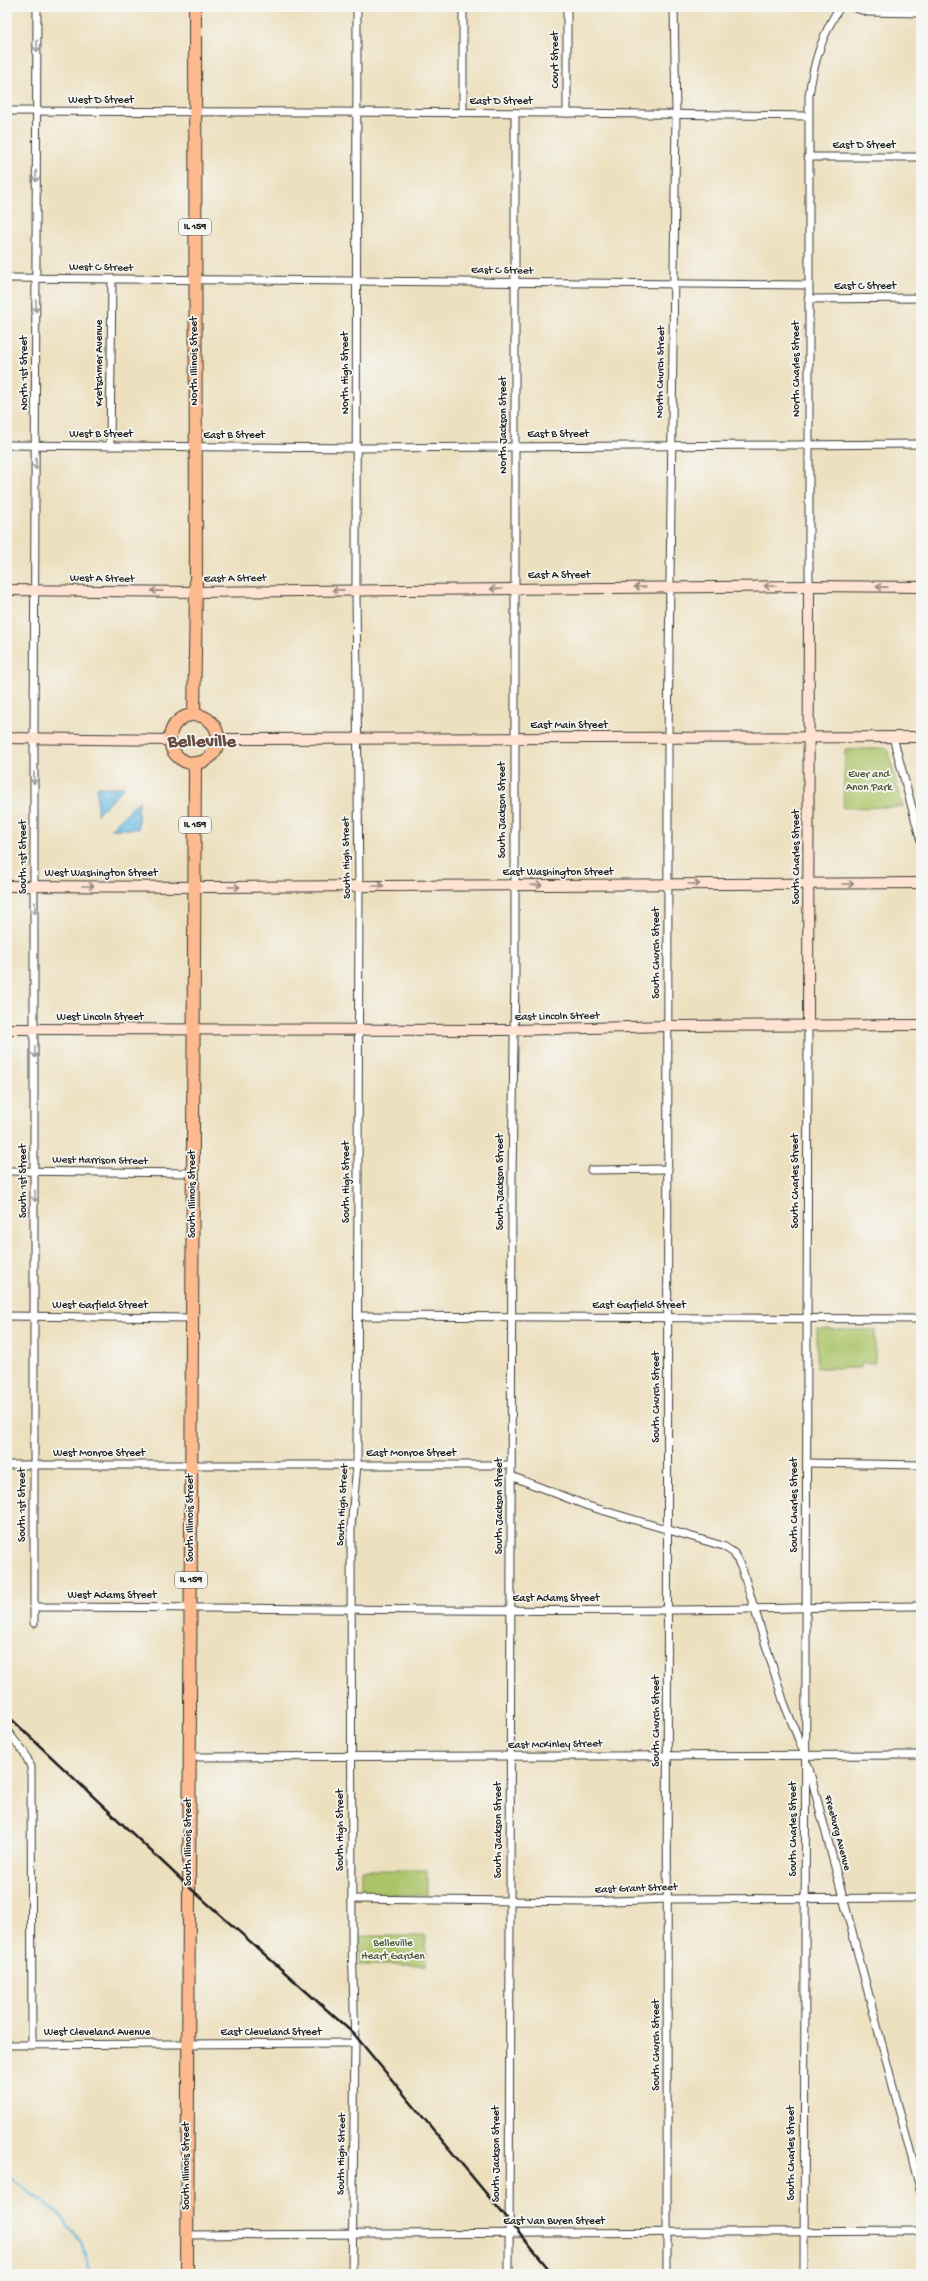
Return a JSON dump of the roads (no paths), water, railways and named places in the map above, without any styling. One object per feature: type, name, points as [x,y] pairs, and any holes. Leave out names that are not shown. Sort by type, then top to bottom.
[{"type":"main road","name":"North Illinois Street","points":[[194,715],[196,592],[195,7]]},
{"type":"main road","points":[[194,715],[210,721],[215,727],[218,739],[215,750],[210,757],[195,763],[180,758],[174,752],[170,740],[173,728],[178,722],[194,715]]},
{"type":"main road","name":"South Illinois Street","points":[[187,2274],[195,763]]},
{"type":"street","name":"North 1st Street","points":[[34,739],[36,590],[37,7]]},
{"type":"street","name":"North High Street","points":[[357,7],[357,738]]},
{"type":"street","points":[[463,7],[463,112]]},
{"type":"street","name":"Court Street","points":[[567,7],[567,113]]},
{"type":"street","name":"North Church Street","points":[[668,737],[676,113],[674,7]]},
{"type":"street","name":"North Charles Street","points":[[809,737],[808,116],[812,75],[817,56],[824,35],[840,7]]},
{"type":"street","points":[[852,7],[868,12],[921,13]]},
{"type":"street","name":"West D Street","points":[[7,111],[194,111]]},
{"type":"street","name":"East D Street","points":[[194,111],[676,113],[808,116]]},
{"type":"street","name":"North Jackson Street","points":[[514,738],[515,113]]},
{"type":"street","name":"East D Street","points":[[808,157],[921,156]]},
{"type":"street","name":"West C Street","points":[[7,278],[195,281]]},
{"type":"street","name":"Kretschmer Avenue","points":[[110,446],[112,279]]},
{"type":"street","name":"East C Street","points":[[195,281],[808,285]]},
{"type":"street","name":"East C Street","points":[[808,299],[921,298]]},
{"type":"street","name":"East B Street","points":[[196,447],[357,448],[921,444]]},
{"type":"street","name":"West B Street","points":[[7,445],[196,447]]},
{"type":"street","name":"East A Street","points":[[196,592],[514,588],[809,586],[921,587]]},
{"type":"street","name":"West A Street","points":[[7,590],[196,592]]},
{"type":"street","name":"South Church Street","points":[[667,2274],[668,737]]},
{"type":"street","name":"South Charles Street","points":[[804,2274],[809,737]]},
{"type":"street","points":[[893,737],[921,841]]},
{"type":"street","name":"East Main Street","points":[[218,739],[921,737]]},
{"type":"street","points":[[7,738],[170,740]]},
{"type":"street","name":"South High Street","points":[[352,2274],[355,2043],[352,1899],[351,1528],[357,1465],[359,886],[357,738]]},
{"type":"street","name":"South Jackson Street","points":[[509,2274],[511,1465],[515,885],[514,738]]},
{"type":"street","name":"South 1st Street","points":[[34,739],[34,1622]]},
{"type":"street","name":"East Washington Street","points":[[195,887],[921,883]]},
{"type":"street","name":"West Washington Street","points":[[7,886],[195,887]]},
{"type":"street","name":"East Lincoln Street","points":[[194,1030],[514,1030],[668,1026],[921,1025]]},
{"type":"street","name":"West Lincoln Street","points":[[7,1029],[194,1030]]},
{"type":"street","points":[[591,1170],[668,1169]]},
{"type":"street","name":"West Harrison Street","points":[[7,1171],[193,1173]]},
{"type":"street","name":"West Garfield Street","points":[[7,1316],[192,1318]]},
{"type":"street","name":"East Garfield Street","points":[[358,1316],[921,1319]]},
{"type":"street","points":[[807,1463],[921,1465]]},
{"type":"street","name":"West Monroe Street","points":[[7,1465],[191,1465]]},
{"type":"street","name":"East Monroe Street","points":[[191,1465],[511,1465]]},
{"type":"street","points":[[511,1476],[588,1506],[668,1530]]},
{"type":"street","name":"Freeburg Avenue","points":[[668,1530],[723,1546],[734,1552],[754,1608],[784,1703],[806,1755],[921,2192]]},
{"type":"street","name":"East Adams Street","points":[[190,1607],[274,1607],[351,1610],[668,1610],[921,1606]]},
{"type":"street","name":"West Adams Street","points":[[34,1607],[190,1607]]},
{"type":"street","points":[[7,1731],[24,1754],[31,1767],[32,2045]]},
{"type":"street","name":"East McKinley Street","points":[[190,1758],[921,1754]]},
{"type":"street","name":"East Grant Street","points":[[352,1899],[587,1902],[668,1899],[921,1898]]},
{"type":"street","name":"East Cleveland Street","points":[[188,2044],[355,2043]]},
{"type":"street","name":"West Cleveland Avenue","points":[[7,2045],[188,2044]]},
{"type":"street","name":"East Van Buren Street","points":[[187,2234],[508,2234],[921,2231]]},
{"type":"water","points":[[97,787],[125,787],[97,815]]},
{"type":"water","points":[[139,801],[138,829],[110,829]]},
{"type":"waterway","points":[[7,2176],[59,2214],[81,2242],[91,2274]]},
{"type":"railway","points":[[7,1715],[189,1887],[354,2034],[553,2274]]},
{"type":"district","name":"Belleville","points":[[202,742]]},
{"type":"park label","name":"Ever and Anon Park","points":[[869,781]]},
{"type":"park label","name":"Belleville Heart Garden","points":[[393,1950]]}]
